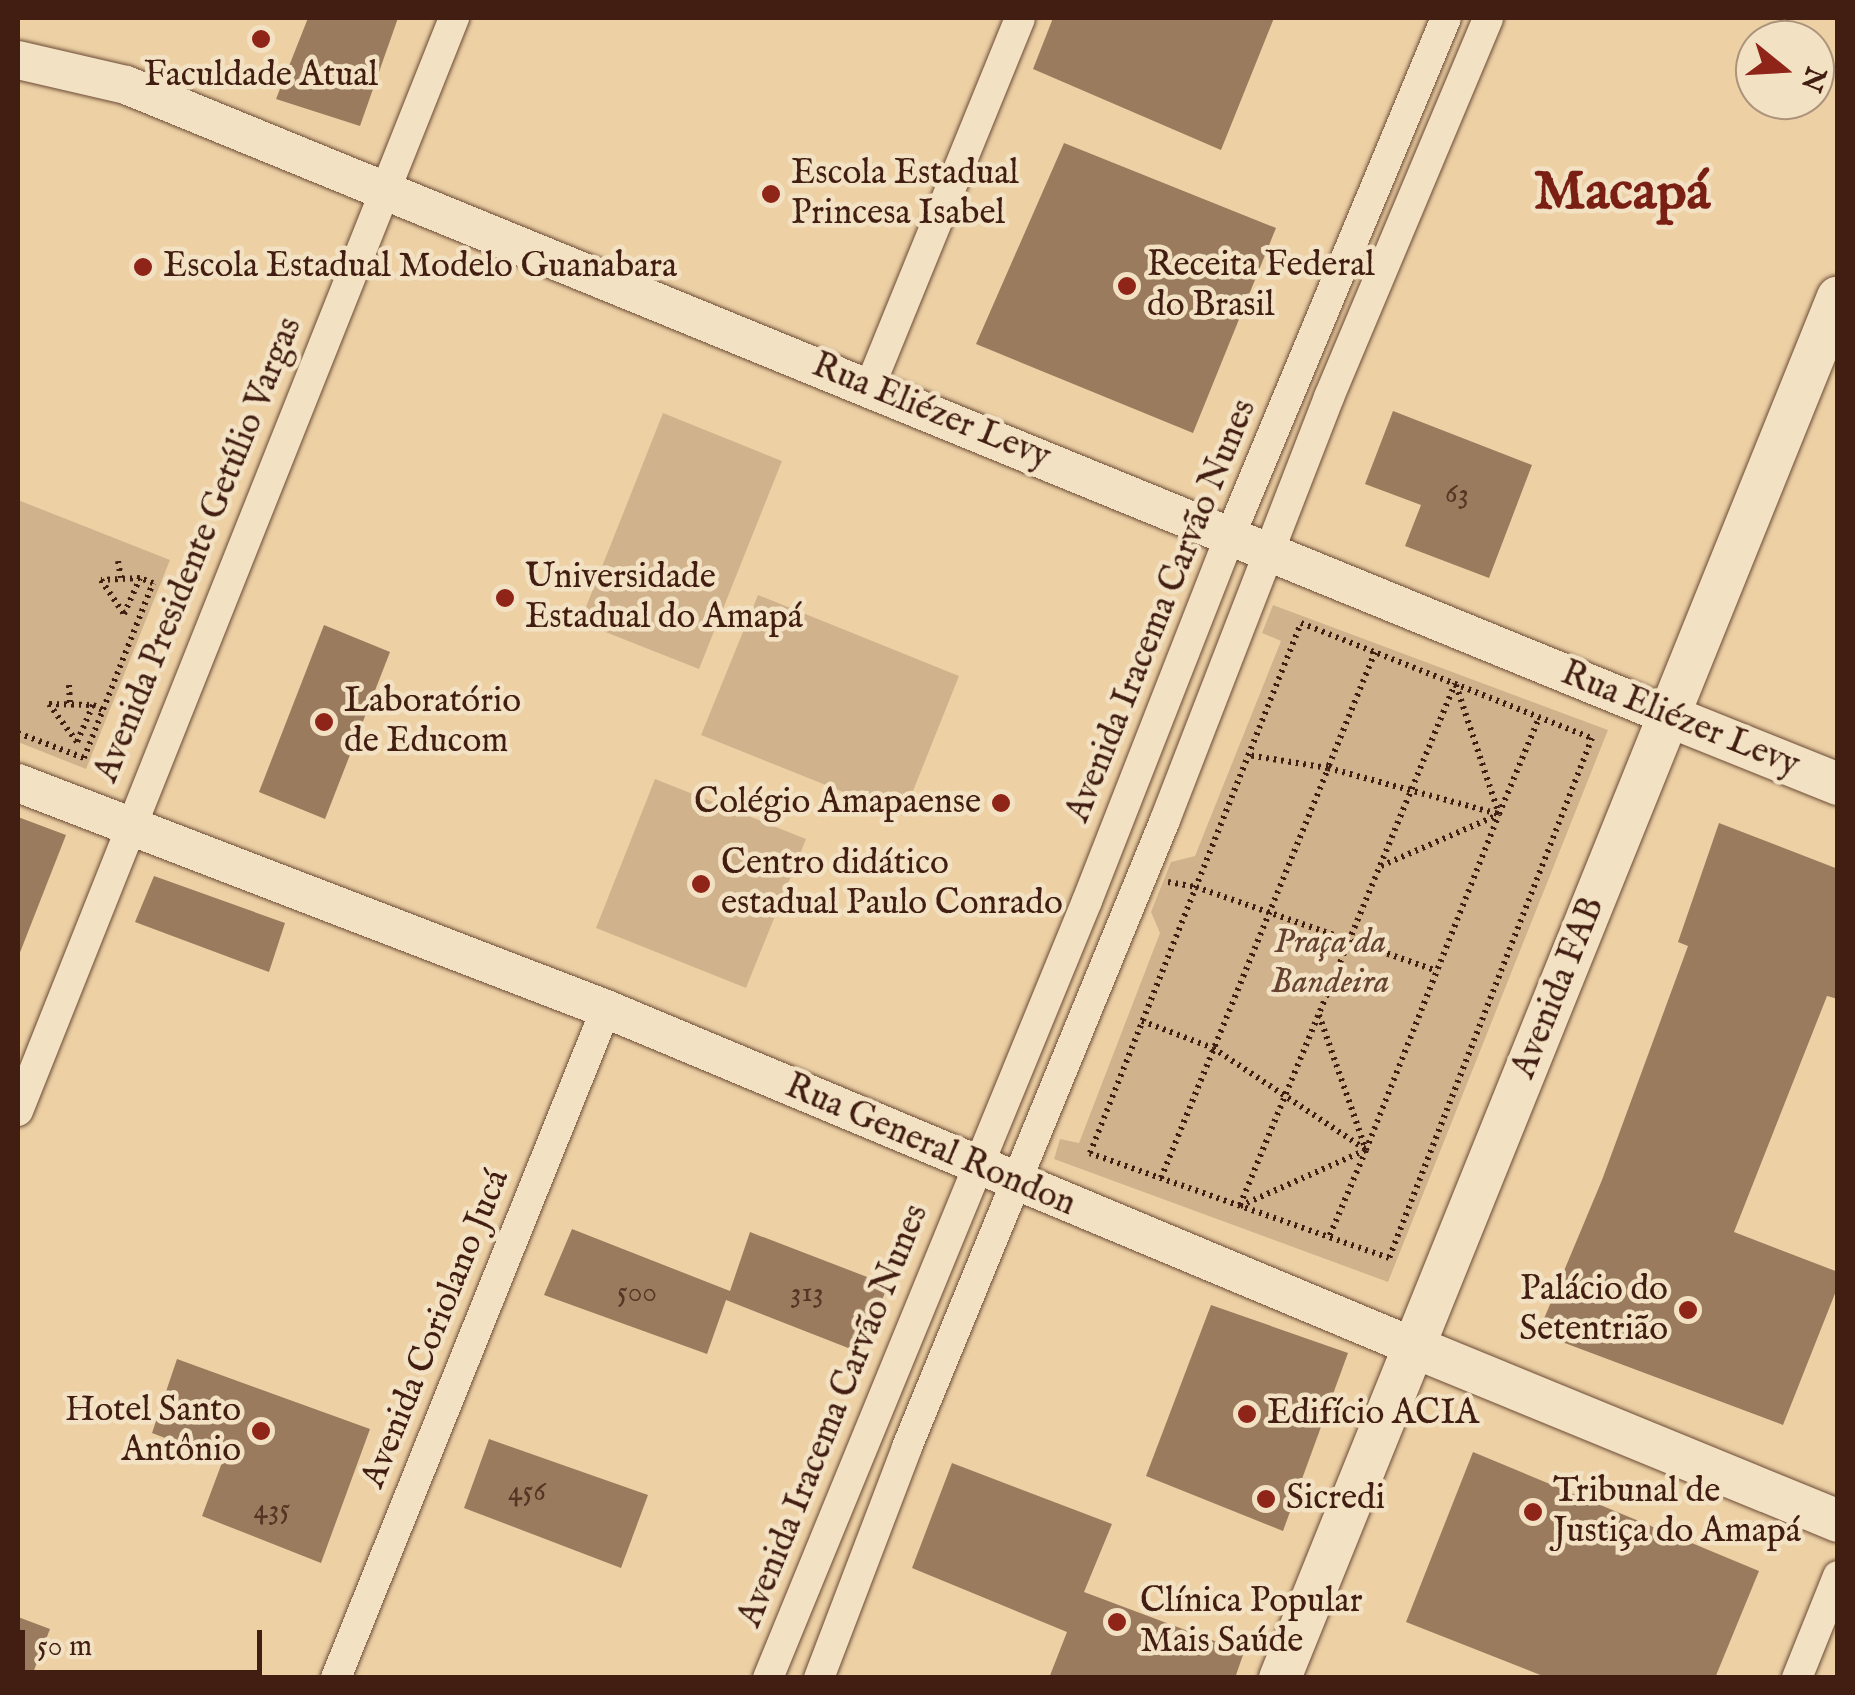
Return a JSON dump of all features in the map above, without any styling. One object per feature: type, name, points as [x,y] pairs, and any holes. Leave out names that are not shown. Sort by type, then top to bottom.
[{"type":"main road","name":"Avenida FAB","points":[[1280,1678],[1838,298]]},
{"type":"main road","name":"Rua Eliézer Levy","points":[[1669,716],[1838,784]]},
{"type":"main road","name":"Rua General Rondon","points":[[1414,1347],[1838,1521]]},
{"type":"street","name":"Avenida Presidente Getúlio Vargas","points":[[18,1111],[454,18]]},
{"type":"street","points":[[870,386],[1020,18]]},
{"type":"street","name":"Avenida Iracema Carvão Nunes","points":[[768,1678],[1087,901],[1230,536],[1446,18]]},
{"type":"street","points":[[819,1678],[906,1447],[1126,917],[1268,552],[1488,18]]},
{"type":"street","name":"Rua Eliézer Levy","points":[[18,60],[126,85],[382,192],[870,386],[1669,716]]},
{"type":"street","name":"Rua General Rondon","points":[[18,783],[129,829],[606,1009],[1414,1347]]},
{"type":"street","points":[[1126,802],[1165,820]]},
{"type":"street","points":[[1087,901],[1126,917]]},
{"type":"street","name":"Avenida Coriolano Jucá","points":[[336,1678],[606,1009]]},
{"type":"street","points":[[868,1430],[906,1447]]},
{"type":"street","points":[[1798,1678],[1838,1576]]},
{"type":"path","points":[[118,561],[121,578]]},
{"type":"path","points":[[124,614],[140,578]]},
{"type":"path","points":[[18,733],[84,758],[153,582],[140,578],[101,580],[124,614],[138,619]]},
{"type":"path","points":[[1301,623],[1456,684],[1592,738],[1389,1258],[1090,1153],[1301,623]]},
{"type":"path","points":[[1160,1178],[1375,652]]},
{"type":"path","points":[[1240,1206],[1456,684]]},
{"type":"path","points":[[1456,684],[1499,814]]},
{"type":"path","points":[[69,685],[70,704]]},
{"type":"path","points":[[88,747],[77,742],[49,704],[93,705],[103,710]]},
{"type":"path","points":[[72,755],[93,705]]},
{"type":"path","points":[[1329,1237],[1540,718]]},
{"type":"path","points":[[1248,755],[1328,768],[1499,814]]},
{"type":"path","points":[[1380,867],[1499,814]]},
{"type":"path","points":[[1166,881],[1196,887],[1437,971]]},
{"type":"path","points":[[1319,1015],[1366,1150]]},
{"type":"path","points":[[1142,1021],[1214,1048],[1366,1150]]},
{"type":"path","points":[[1240,1206],[1366,1150]]},
{"type":"green space","points":[[663,413],[782,461],[699,669],[580,622]]},
{"type":"green space","points":[[18,500],[170,560],[86,769],[18,742]]},
{"type":"green space","points":[[758,595],[959,676],[903,816],[701,735]]},
{"type":"green space","name":"Praça da Bandeira","points":[[1273,605],[1608,730],[1388,1282],[1054,1159],[1060,1139],[1079,1143],[1160,933],[1151,912],[1171,862],[1195,856],[1281,641],[1262,633]]},
{"type":"green space","name":"Centro didático estadual Paulo Conrado","points":[[655,779],[806,839],[746,988],[596,928]]},
{"type":"building","points":[[308,18],[398,18],[360,126],[276,99]]},
{"type":"building","points":[[1053,18],[1274,18],[1221,150],[1033,69]]},
{"type":"building","name":"Receita Federal do Brasil","points":[[1064,143],[1276,228],[1193,433],[976,344]]},
{"type":"building","points":[[1393,411],[1532,465],[1489,578],[1405,546],[1421,505],[1365,484]]},
{"type":"building","name":"Laboratório de Educom","points":[[324,625],[390,652],[325,819],[259,792]]},
{"type":"building","points":[[18,817],[66,835],[19,955],[18,954]]},
{"type":"building","points":[[1719,823],[1838,869],[1838,999],[1827,996],[1734,1232],[1838,1272],[1838,1286],[1783,1425],[1538,1333],[1602,1180],[1688,946],[1678,942]]},
{"type":"building","points":[[154,876],[285,923],[269,972],[135,922]]},
{"type":"building","points":[[572,1229],[730,1291],[750,1232],[888,1285],[861,1353],[726,1300],[707,1354],[544,1295]]},
{"type":"building","name":"Edifício ACIA","points":[[1211,1305],[1348,1353],[1283,1531],[1146,1476]]},
{"type":"building","name":"Hotel Santo Antônio","points":[[177,1359],[370,1429],[321,1563],[202,1516],[223,1460],[152,1433]]},
{"type":"building","points":[[489,1439],[648,1495],[621,1568],[464,1508]]},
{"type":"building","name":"Tribunal de Justiça do Amapá","points":[[1473,1452],[1759,1571],[1715,1678],[1548,1678],[1406,1622]]},
{"type":"building","points":[[952,1463],[1112,1524],[1084,1592],[1244,1652],[1235,1678],[1049,1678],[1067,1632],[912,1568]]},
{"type":"building","points":[[18,1617],[50,1629],[31,1678],[18,1678]]},
{"type":"place","name":"Faculdade Atual","points":[[261,39]]},
{"type":"place","name":"Escola Estadual Princesa Isabel","points":[[771,194]]},
{"type":"place","name":"Escola Estadual Modelo Guanabara","points":[[143,267]]},
{"type":"place","name":"Receita Federal do Brasil","points":[[1127,286]]},
{"type":"place","name":"Universidade Estadual do Amapá","points":[[505,598]]},
{"type":"place","name":"Laboratório de Educom","points":[[324,722]]},
{"type":"place","name":"Colégio Amapaense","points":[[1001,803]]},
{"type":"place","name":"Centro didático estadual Paulo Conrado","points":[[701,884]]},
{"type":"place","name":"Palácio do Setentrião","points":[[1688,1310]]},
{"type":"place","name":"Edifício ACIA","points":[[1247,1414]]},
{"type":"place","name":"Hotel Santo Antônio","points":[[261,1431]]},
{"type":"place","name":"Sicredi","points":[[1266,1499]]},
{"type":"place","name":"Tribunal de Justiça do Amapá","points":[[1533,1512]]},
{"type":"place","name":"Clínica Popular Mais Saúde","points":[[1117,1622]]},
{"type":"district","name":"Macapá","points":[[1622,194]]}]
